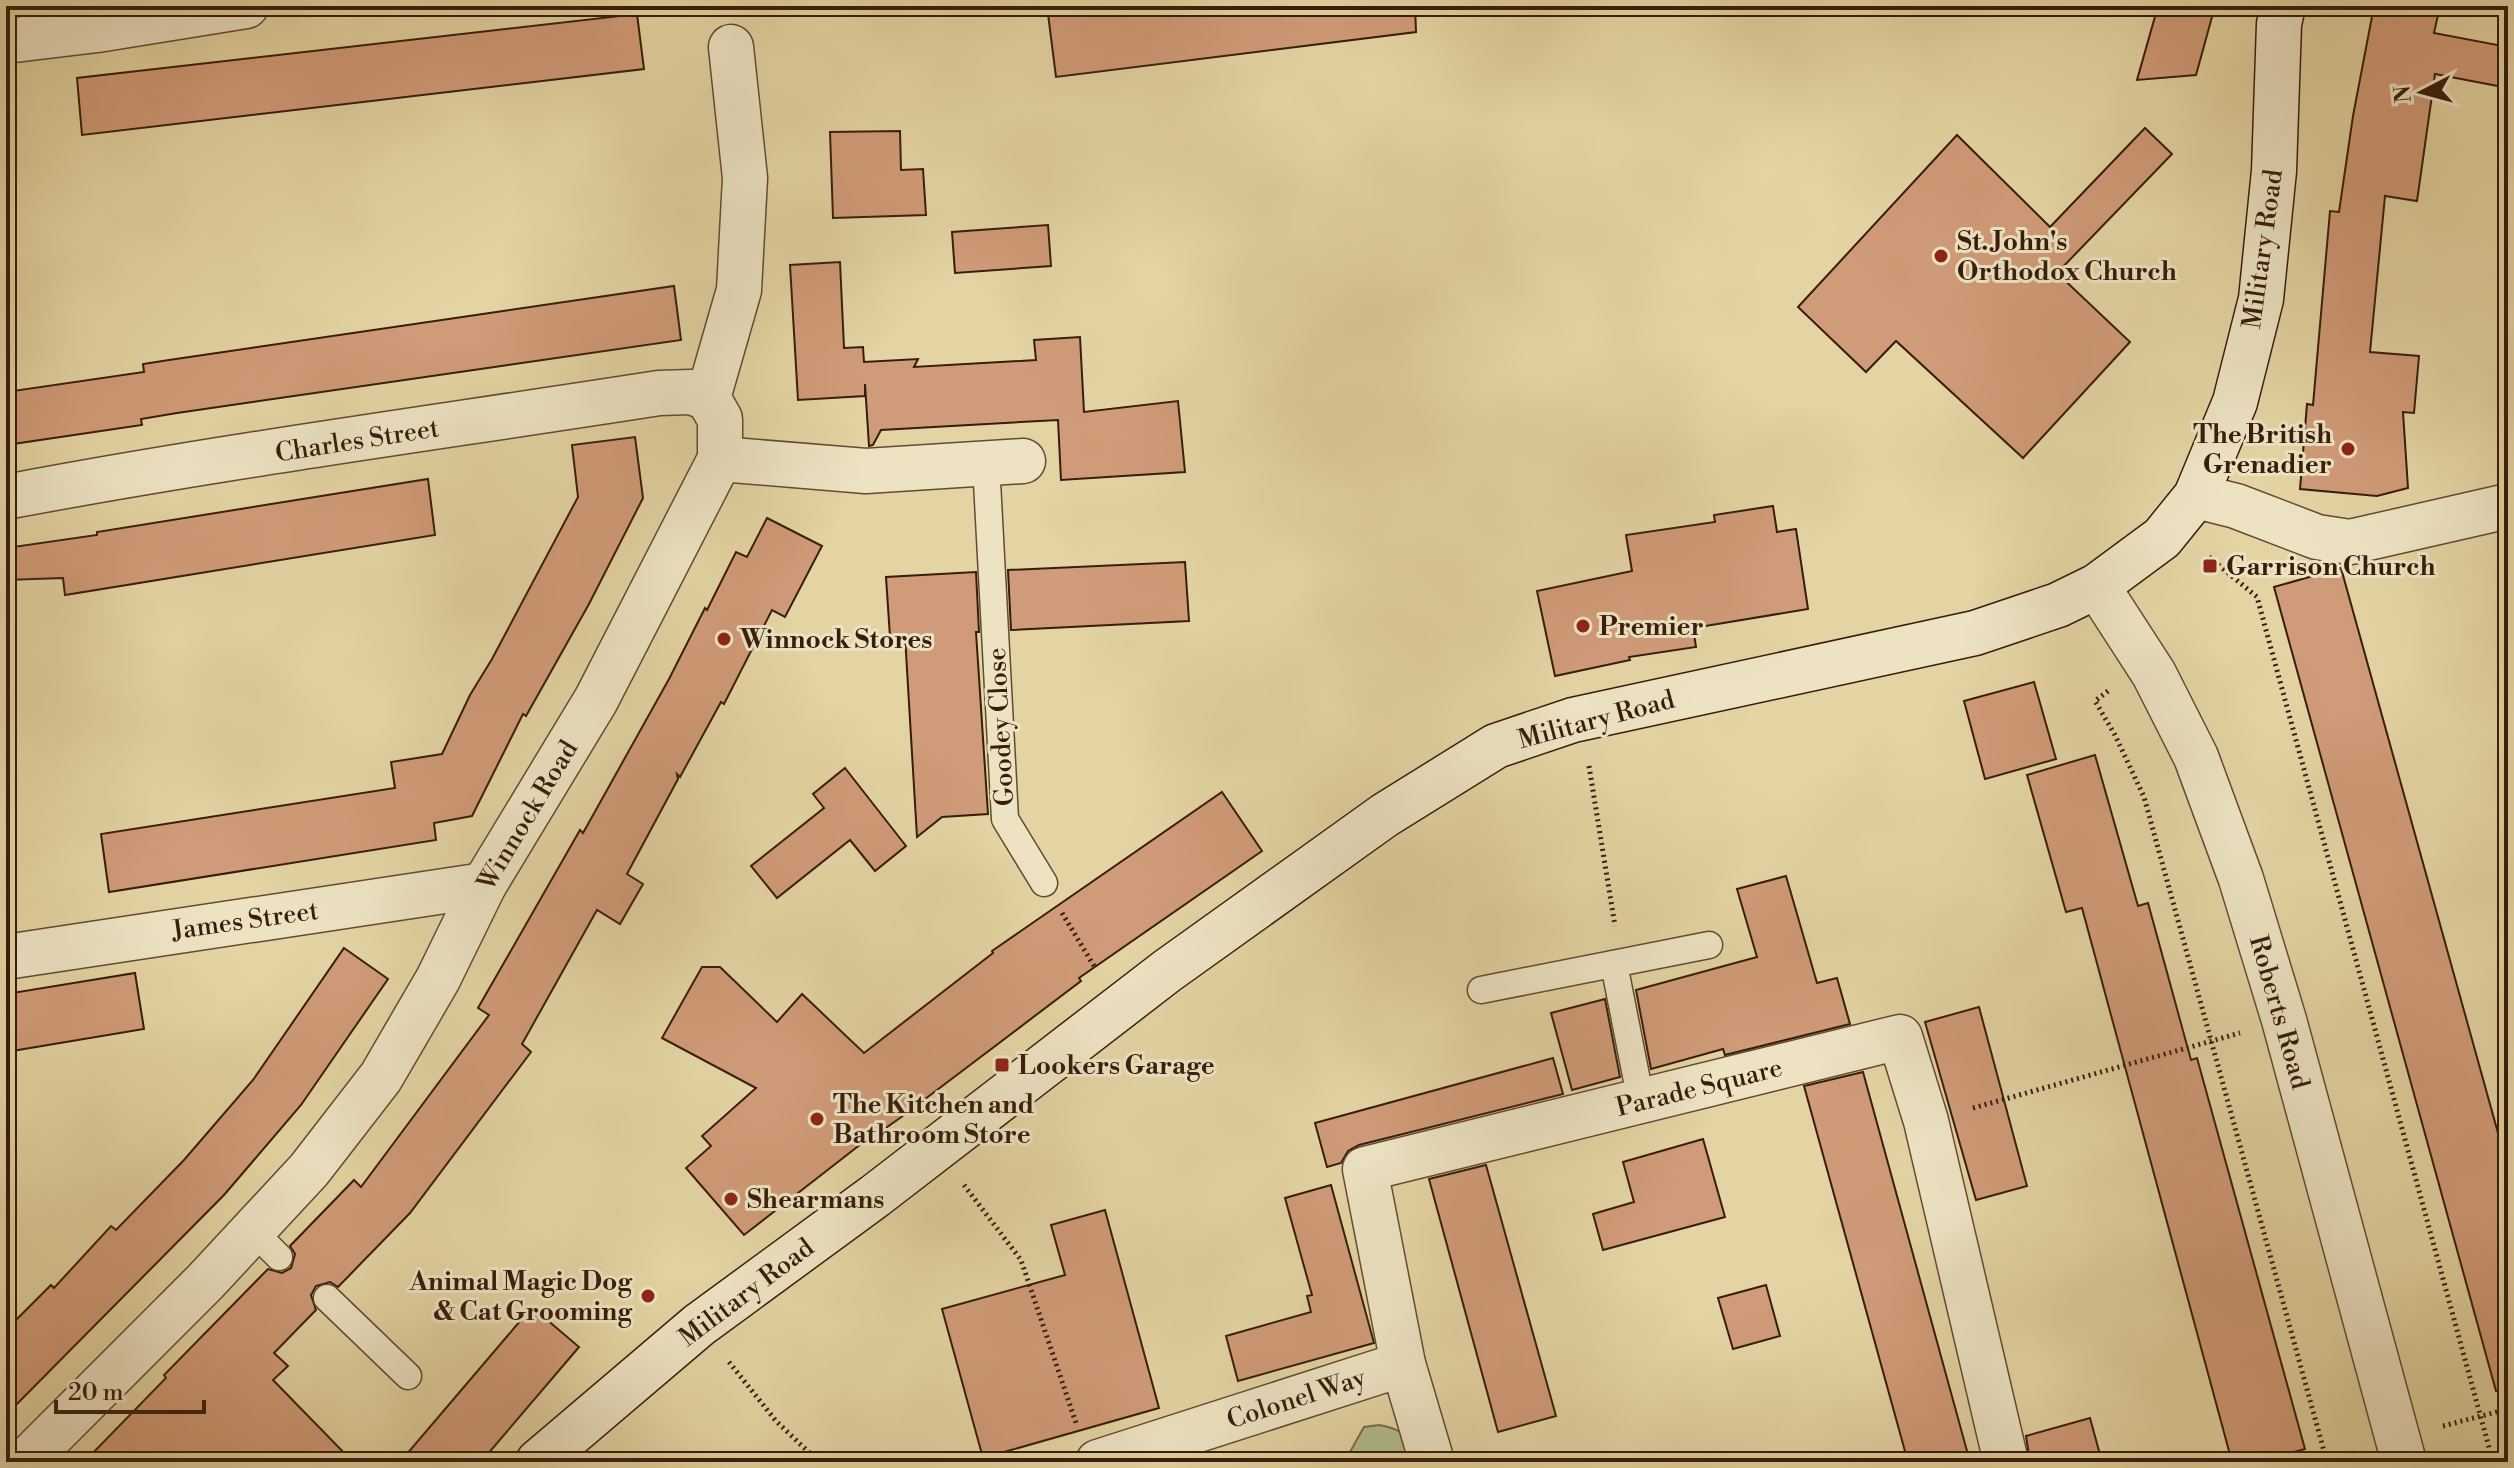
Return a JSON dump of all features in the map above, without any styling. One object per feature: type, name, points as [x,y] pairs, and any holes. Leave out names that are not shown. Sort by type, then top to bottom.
[{"type":"street","points":[[6,41],[112,28],[246,6]]},
{"type":"street","name":"Military Road","points":[[538,1462],[699,1325],[937,1149],[1120,1008],[1385,815],[1496,746],[1581,718],[1975,633],[2058,605],[2097,586],[2162,538],[2183,511],[2235,402],[2261,299],[2274,171],[2279,24],[2283,6]]},
{"type":"street","points":[[708,398],[739,290],[745,178],[731,47]]},
{"type":"street","name":"Charles Street","points":[[6,497],[160,468],[659,393],[691,392],[708,398]]},
{"type":"street","name":"Winnock Road","points":[[25,1462],[86,1402],[266,1244],[309,1170],[381,1077],[438,979],[484,885],[596,700],[720,459],[720,419],[708,398]]},
{"type":"street","name":"Goodey Close","points":[[720,459],[866,471],[1004,462]]},
{"type":"street","points":[[2183,511],[2236,506],[2317,537],[2350,542],[2508,506]]},
{"type":"street","name":"Roberts Road","points":[[2097,586],[2147,663],[2196,757],[2241,879],[2284,1020],[2404,1462]]},
{"type":"street","name":"James Street","points":[[6,957],[484,885]]},
{"type":"street","name":"Parade Square","points":[[1432,1462],[1403,1364],[1365,1169],[1900,1037],[1926,1121],[2006,1462]]},
{"type":"street","name":"Colonel Way","points":[[1088,1448],[1403,1364]]},
{"type":"lane","name":"Goodey Close","points":[[1004,462],[1005,819],[1044,883]]},
{"type":"lane","points":[[1481,990],[1709,945]]},
{"type":"lane","points":[[1618,963],[1641,1101]]},
{"type":"lane","points":[[327,1298],[408,1376]]},
{"type":"path","points":[[2183,511],[2257,597],[2493,1462]]},
{"type":"path","points":[[2147,663],[2095,701],[2144,797],[2327,1462]]},
{"type":"path","points":[[1581,718],[1618,963]]},
{"type":"path","points":[[1044,883],[1120,1008]]},
{"type":"path","points":[[1926,1121],[2210,1042]]},
{"type":"path","points":[[937,1149],[1021,1260],[1088,1448]]},
{"type":"path","points":[[699,1325],[776,1421],[819,1462]]},
{"type":"path","points":[[2481,1416],[2508,1409]]},
{"type":"green space","points":[[1379,1425],[1408,1437],[1427,1462],[1314,1462],[1350,1452],[1364,1427]]},
{"type":"building","points":[[1047,6],[1415,6],[1416,32],[1056,77]]},
{"type":"building","points":[[2158,6],[2215,6],[2196,75],[2137,80]]},
{"type":"building","points":[[2374,6],[2440,6],[2434,33],[2508,47],[2508,88],[2435,74],[2417,201],[2385,196],[2370,352],[2419,356],[2414,413],[2403,412],[2408,488],[2377,496],[2300,489],[2307,404],[2313,405],[2330,211],[2339,212]]},
{"type":"building","points":[[637,14],[644,69],[82,135],[77,78]]},
{"type":"building","name":"St. John's Orthodox Church","points":[[2145,128],[2172,154],[2057,273],[2130,342],[2023,458],[1896,341],[1866,372],[1798,307],[1957,135],[2050,227]]},
{"type":"building","points":[[900,131],[901,170],[923,169],[926,215],[833,218],[830,132]]},
{"type":"building","points":[[1048,225],[1051,266],[955,273],[952,232]]},
{"type":"building","points":[[840,262],[844,348],[863,347],[864,362],[918,359],[914,367],[1036,360],[1034,340],[1080,337],[1084,412],[1178,401],[1185,472],[1061,480],[1058,420],[881,430],[873,445],[869,446],[865,384],[865,396],[798,400],[790,265]]},
{"type":"building","points":[[674,286],[681,340],[177,413],[141,419],[142,425],[6,445],[6,392],[144,372],[143,364]]},
{"type":"building","points":[[635,437],[643,498],[589,604],[526,716],[523,714],[472,816],[434,823],[436,840],[109,892],[101,834],[395,788],[391,762],[442,754],[470,695],[578,497],[572,445]]},
{"type":"building","points":[[428,479],[435,535],[65,595],[63,578],[6,580],[6,548]]},
{"type":"building","points":[[1773,506],[1777,532],[1796,529],[1808,609],[1693,628],[1696,647],[1629,657],[1630,660],[1555,676],[1537,591],[1632,571],[1626,535],[1715,522],[1714,515]]},
{"type":"building","points":[[767,518],[822,546],[785,617],[772,610],[724,704],[721,702],[680,777],[677,774],[678,779],[627,874],[643,884],[620,924],[597,910],[522,1044],[531,1052],[410,1213],[338,1287],[330,1282],[316,1286],[311,1295],[316,1310],[274,1353],[288,1366],[273,1380],[353,1462],[84,1462],[268,1269],[282,1273],[291,1268],[295,1254],[290,1246],[354,1180],[361,1187],[489,1015],[478,1008],[580,830],[583,833],[736,552],[747,557]]},
{"type":"building","points":[[1185,562],[1189,621],[1011,630],[1008,570]]},
{"type":"building","points":[[2341,568],[2508,1169],[2508,1389],[2496,1391],[2274,587]]},
{"type":"building","points":[[976,572],[979,632],[976,632],[988,814],[942,817],[917,837],[905,636],[890,637],[886,577]]},
{"type":"building","points":[[2034,682],[2056,759],[1985,779],[1964,701]]},
{"type":"building","points":[[2095,755],[2138,906],[2148,903],[2191,1060],[2197,1058],[2305,1449],[2257,1462],[2232,1462],[2082,908],[2066,912],[2027,775]]},
{"type":"building","points":[[845,768],[906,846],[875,871],[850,840],[777,898],[751,866],[824,808],[813,794]]},
{"type":"building","points":[[1222,792],[1262,851],[1079,978],[1081,981],[900,1118],[879,1130],[744,1235],[686,1168],[711,1146],[702,1136],[756,1088],[662,1038],[702,967],[720,967],[777,1022],[802,994],[864,1053],[992,951]]},
{"type":"building","points":[[1786,876],[1817,983],[1837,978],[1850,1024],[1725,1055],[1723,1049],[1651,1069],[1636,990],[1757,957],[1737,889]]},
{"type":"building","points":[[344,948],[388,979],[301,1105],[224,1195],[6,1415],[6,1330],[51,1285],[54,1288],[111,1226],[116,1230],[184,1160],[253,1080]]},
{"type":"building","points":[[135,973],[144,1029],[6,1052],[6,994]]},
{"type":"building","points":[[1605,999],[1620,1077],[1572,1090],[1551,1013]]},
{"type":"building","points":[[1979,1007],[2027,1186],[1976,1200],[1925,1022]]},
{"type":"building","points":[[1553,1058],[1563,1094],[1359,1145],[1348,1151],[1341,1163],[1327,1167],[1315,1123]]},
{"type":"building","points":[[1863,1072],[1970,1462],[1908,1462],[1804,1086]]},
{"type":"building","points":[[1703,1139],[1725,1217],[1603,1250],[1593,1214],[1634,1202],[1623,1162]]},
{"type":"building","points":[[1486,1165],[1556,1416],[1498,1432],[1429,1179]]},
{"type":"building","points":[[1331,1185],[1374,1343],[1238,1381],[1226,1336],[1311,1312],[1307,1296],[1312,1295],[1285,1198]]},
{"type":"building","points":[[1105,1210],[1159,1408],[983,1458],[942,1309],[1065,1275],[1051,1225]]},
{"type":"building","points":[[1766,1285],[1780,1336],[1733,1349],[1718,1298]]},
{"type":"building","points":[[532,1307],[579,1347],[481,1462],[400,1462]]},
{"type":"building","points":[[2090,1418],[2102,1462],[2030,1462],[2026,1436]]},
{"type":"place","name":"St. John's Orthodox Church","points":[[1941,256]]},
{"type":"place","name":"The British Grenadier","points":[[2348,449]]},
{"type":"place","name":"Garrison Church","points":[[2210,566]]},
{"type":"place","name":"Premier","points":[[1583,626]]},
{"type":"place","name":"Winnock Stores","points":[[724,639]]},
{"type":"place","name":"Lookers Garage","points":[[1002,1065]]},
{"type":"place","name":"The Kitchen and Bathroom Store","points":[[817,1119]]},
{"type":"place","name":"Shearmans","points":[[731,1199]]},
{"type":"place","name":"Animal Magic Dog & Cat Grooming","points":[[648,1296]]}]
